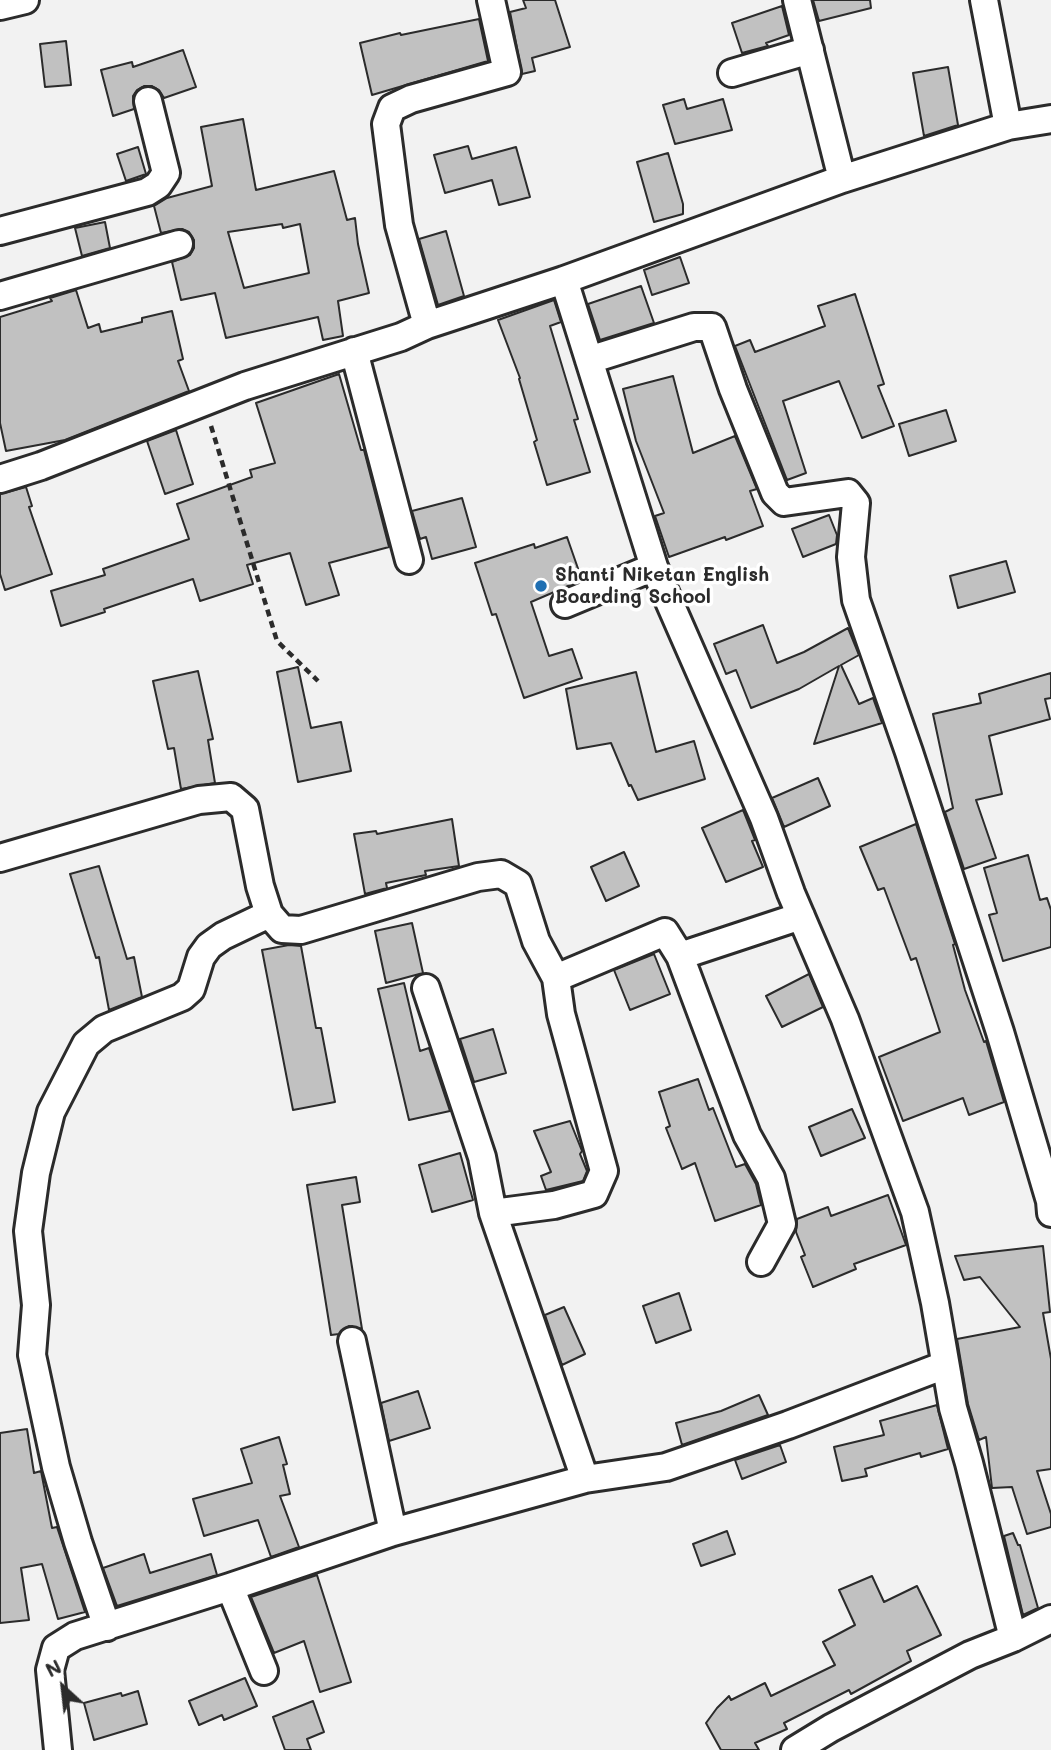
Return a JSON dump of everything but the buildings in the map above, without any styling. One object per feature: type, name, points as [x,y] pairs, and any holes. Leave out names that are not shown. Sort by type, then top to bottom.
[{"type":"street","points":[[0,6],[25,0]]},
{"type":"street","points":[[428,325],[399,225],[386,124],[392,108],[411,99],[507,72],[491,0]]},
{"type":"street","points":[[797,0],[842,179]]},
{"type":"street","points":[[984,0],[1008,126]]},
{"type":"street","points":[[732,73],[810,50]]},
{"type":"street","points":[[0,231],[147,192],[158,185],[166,173],[148,100]]},
{"type":"street","points":[[0,479],[41,466],[245,386],[401,337],[428,325],[564,280],[842,179],[1008,126],[1051,119]]},
{"type":"street","points":[[0,296],[179,244]]},
{"type":"street","points":[[564,280],[654,567],[764,818],[801,916],[845,1018],[915,1212],[935,1303],[953,1408],[1013,1638]]},
{"type":"street","points":[[589,360],[694,327],[712,327],[733,389],[775,493],[784,502],[848,494],[856,503],[851,557],[856,600],[909,752],[1000,1032],[1050,1201],[1051,1213]]},
{"type":"street","points":[[354,351],[410,560]]},
{"type":"street","points":[[565,604],[654,567]]},
{"type":"street","points":[[0,858],[199,800],[231,797],[245,809],[260,887],[269,914],[282,929],[301,930],[478,877],[501,874],[518,884],[536,941],[556,978],[561,1014],[604,1171],[594,1194],[527,1210],[493,1213]]},
{"type":"street","points":[[107,1627],[56,1467],[32,1355],[36,1305],[28,1231],[36,1173],[51,1112],[86,1044],[104,1029],[182,997],[191,989],[201,957],[209,946],[223,936],[269,914]]},
{"type":"street","points":[[680,956],[801,916]]},
{"type":"street","points":[[556,978],[665,932],[680,956],[747,1135],[771,1178],[782,1224],[761,1262]]},
{"type":"street","points":[[426,989],[482,1157],[493,1213],[585,1479]]},
{"type":"street","points":[[352,1341],[393,1532]]},
{"type":"street","points":[[58,1750],[50,1670],[56,1648],[75,1636],[393,1532],[585,1479],[666,1467],[945,1365]]},
{"type":"street","points":[[230,1587],[264,1671]]},
{"type":"street","points":[[795,1750],[831,1728],[970,1655],[1051,1619]]},
{"type":"path","points":[[204,401],[277,641],[318,681]]},
{"type":"place","name":"Shanti Niketan English Boarding School","points":[[541,586]]}]
